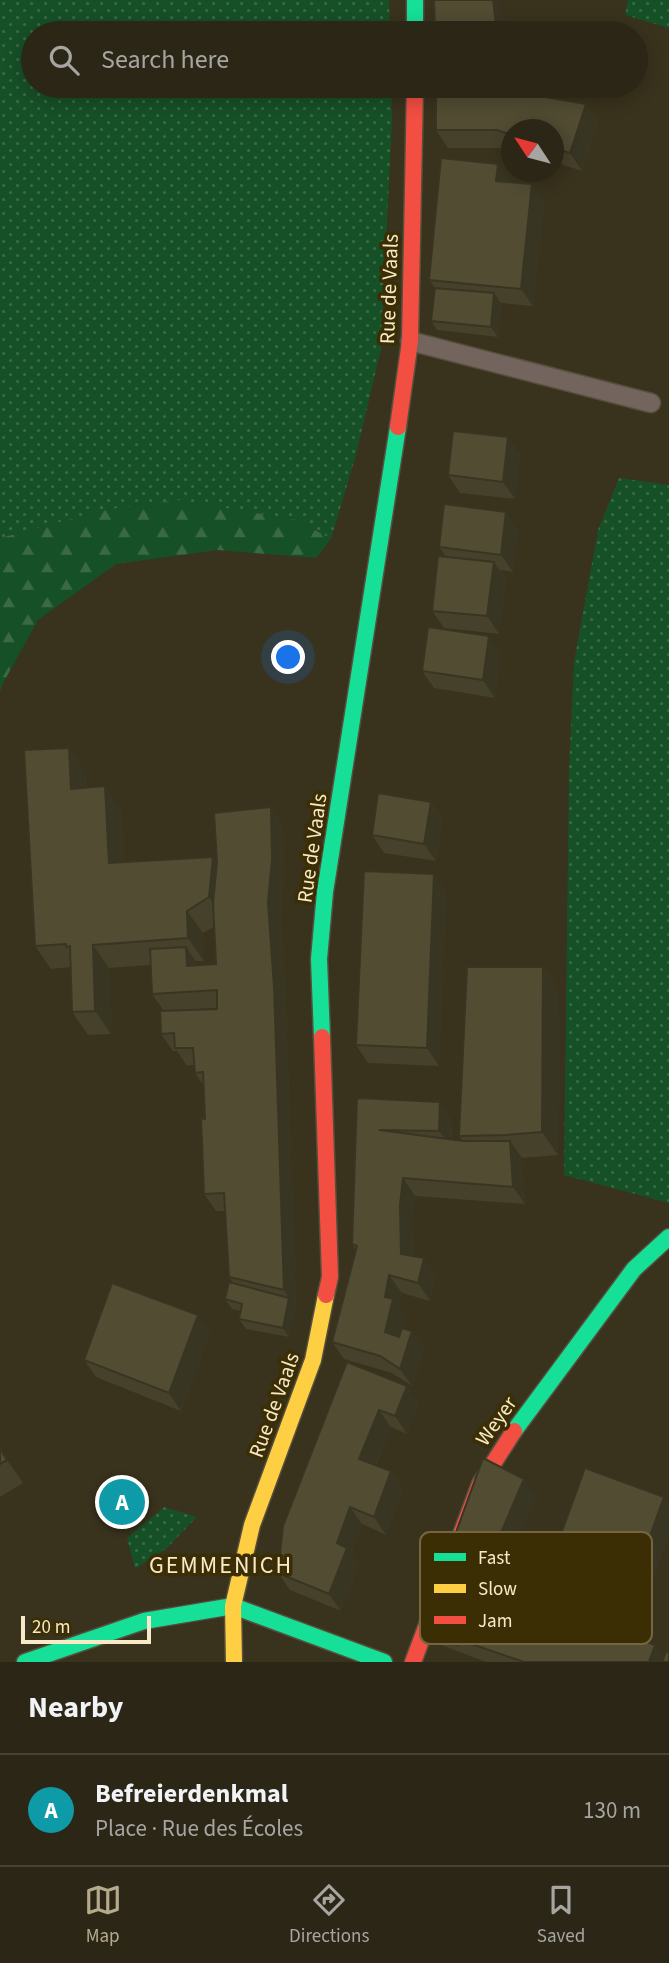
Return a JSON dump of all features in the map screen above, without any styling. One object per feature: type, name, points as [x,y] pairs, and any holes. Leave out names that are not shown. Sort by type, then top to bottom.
[{"type":"main road","points":[[415,0],[415,21]]},
{"type":"main road","name":"Rue de Vaals","points":[[234,1662],[233,1606],[252,1525],[313,1360],[330,1276],[319,958],[324,905],[386,514],[410,341],[415,98]]},
{"type":"main road","name":"Weyer","points":[[462,1532],[480,1484],[499,1451],[634,1269],[669,1237]]},
{"type":"main road","points":[[24,1662],[144,1621],[233,1606],[384,1662]]},
{"type":"main road","name":"Weyer","points":[[413,1662],[420,1643]]},
{"type":"lane","points":[[410,341],[651,403]]},
{"type":"green space","points":[[0,0],[389,0],[390,21],[21,21],[21,98],[391,98],[392,118],[381,349],[356,455],[331,539],[297,520],[110,509],[0,538]]},
{"type":"green space","points":[[628,0],[669,0],[669,28],[625,15]]},
{"type":"green space","points":[[619,478],[669,485],[669,1203],[564,1175],[569,769],[574,662],[598,530]]},
{"type":"green space","points":[[179,500],[297,520],[331,539],[316,558],[217,550],[116,564],[38,620],[0,693],[0,538],[110,509]]},
{"type":"green space","points":[[164,1507],[197,1517],[167,1548],[135,1569],[127,1538]]},
{"type":"building","points":[[434,0],[493,0],[496,21],[435,21]]},
{"type":"building","points":[[436,98],[551,98],[586,104],[570,153],[564,151],[564,119],[501,119],[501,131],[436,130]]},
{"type":"building","points":[[441,158],[498,164],[496,181],[532,184],[521,289],[429,280]]},
{"type":"building","points":[[435,288],[494,293],[491,327],[431,321]]},
{"type":"building","points":[[453,431],[508,437],[503,482],[448,475]]},
{"type":"building","points":[[444,504],[506,512],[501,555],[439,547]]},
{"type":"building","points":[[438,556],[494,562],[487,616],[432,611]]},
{"type":"building","points":[[428,627],[489,636],[483,680],[422,671]]},
{"type":"building","points":[[69,748],[71,789],[105,786],[109,863],[213,857],[209,897],[187,911],[188,938],[93,945],[95,1011],[72,1012],[70,946],[35,946],[24,750]]},
{"type":"building","points":[[378,793],[431,802],[424,844],[372,835]]},
{"type":"building","points":[[271,807],[272,859],[268,902],[274,987],[284,1290],[229,1277],[224,1193],[204,1194],[201,1118],[205,1119],[203,1072],[195,1073],[193,1048],[175,1048],[174,1033],[161,1034],[160,1011],[217,1009],[217,990],[152,994],[150,949],[186,947],[187,966],[216,964],[213,903],[217,863],[214,813]]},
{"type":"building","points":[[364,871],[434,874],[427,1048],[356,1045]]},
{"type":"building","points":[[467,967],[543,967],[542,1132],[459,1136]]},
{"type":"building","points":[[357,1098],[440,1102],[439,1131],[379,1130],[463,1141],[510,1141],[513,1187],[403,1178],[400,1205],[401,1254],[424,1258],[418,1283],[389,1275],[385,1297],[393,1299],[385,1332],[399,1337],[402,1328],[412,1331],[400,1369],[380,1356],[332,1342],[357,1246],[352,1244]]},
{"type":"building","points":[[229,1282],[289,1298],[283,1328],[239,1319],[242,1304],[225,1299]]},
{"type":"building","points":[[112,1283],[198,1315],[169,1393],[84,1360]]},
{"type":"building","points":[[347,1362],[407,1386],[395,1416],[379,1410],[359,1459],[391,1471],[374,1517],[350,1507],[337,1543],[347,1548],[329,1594],[278,1573],[283,1526]]},
{"type":"building","points":[[0,1449],[7,1460],[0,1464]]},
{"type":"building","points":[[483,1458],[524,1479],[501,1532],[456,1532]]},
{"type":"building","points":[[585,1468],[664,1497],[651,1532],[562,1532]]},
{"type":"building","points":[[471,1644],[655,1645],[649,1662],[524,1662]]},
{"type":"building","points":[[666,1652],[669,1652],[669,1662],[662,1662]]},
{"type":"traffic: fast","points":[[415,0],[415,21]]},
{"type":"traffic: fast","points":[[322,1037],[319,959],[325,892],[398,427]]},
{"type":"traffic: fast","points":[[514,1431],[634,1269],[669,1237]]},
{"type":"traffic: fast","points":[[25,1662],[144,1621],[233,1606],[384,1662]]},
{"type":"traffic: slow","points":[[234,1662],[233,1606],[252,1525],[313,1360],[326,1295]]},
{"type":"traffic: jam","points":[[398,427],[410,341],[415,98]]},
{"type":"traffic: jam","points":[[322,1037],[330,1277],[326,1295]]},
{"type":"traffic: jam","points":[[462,1532],[480,1484],[514,1431]]},
{"type":"traffic: jam","points":[[413,1662],[420,1643]]},
{"type":"place","name":"Befreierdenkmal","points":[[122,1502]]},
{"type":"district","name":"GEMMENICH","points":[[221,1565]]}]
